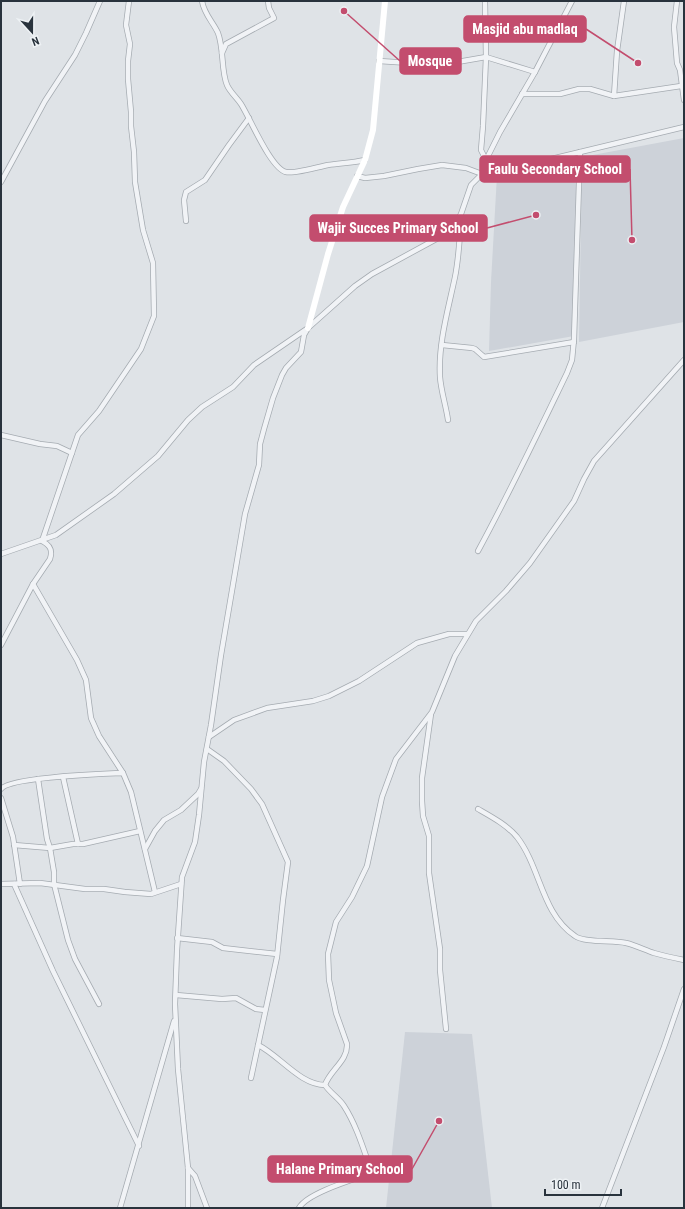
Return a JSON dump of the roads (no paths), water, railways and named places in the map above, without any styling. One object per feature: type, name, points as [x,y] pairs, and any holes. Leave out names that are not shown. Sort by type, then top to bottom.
[{"type":"street","points":[[1,182],[45,101],[75,55],[100,1]]},
{"type":"street","points":[[42,541],[78,435],[99,411],[141,349],[154,316],[153,263],[143,230],[135,182],[128,79],[130,44],[126,25],[129,1]]},
{"type":"street","points":[[202,1],[203,8],[218,34],[226,84],[241,104],[256,134],[280,169],[285,172],[294,173],[329,165],[365,160]]},
{"type":"street","points":[[222,53],[226,44],[274,18],[269,8],[268,1]]},
{"type":"street","points":[[188,1208],[188,1168],[178,1069],[176,1016],[177,938],[182,877],[195,842],[206,749],[244,522],[259,465],[260,444],[273,398],[282,375],[286,368],[301,352],[304,335],[308,328],[328,254],[343,207],[365,160],[373,130],[378,61],[385,1]]},
{"type":"street","points":[[484,1],[486,57],[481,150],[486,160]]},
{"type":"street","points":[[448,420],[440,378],[442,345],[446,318],[455,278],[462,214],[471,185],[482,174],[486,160],[500,132],[535,72],[572,1]]},
{"type":"street","points":[[614,96],[617,51],[624,1]]},
{"type":"street","points":[[677,1],[674,27],[677,63],[680,70],[684,100]]},
{"type":"street","points":[[378,61],[440,65],[486,57],[535,72]]},
{"type":"street","points":[[522,94],[560,94],[579,89],[590,89],[614,96],[681,86]]},
{"type":"street","points":[[186,221],[184,200],[186,192],[201,184],[205,180],[249,118]]},
{"type":"street","points":[[357,176],[365,178],[384,176],[418,168],[442,165],[466,168],[482,174],[509,170],[684,126]]},
{"type":"street","points":[[478,550],[502,507],[572,360],[574,342],[580,152]]},
{"type":"street","points":[[1,554],[56,535],[114,494],[158,456],[188,420],[202,407],[233,387],[254,365],[308,328],[355,286],[372,274],[440,237],[454,226],[462,214]]},
{"type":"street","points":[[442,345],[472,348],[484,357],[574,342]]},
{"type":"street","points":[[446,1029],[440,970],[440,949],[429,873],[429,836],[423,816],[422,801],[422,778],[432,712],[455,656],[476,621],[506,591],[530,563],[574,501],[594,461],[684,360]]},
{"type":"street","points":[[1,435],[40,444],[57,446],[72,453]]},
{"type":"street","points":[[1,645],[33,584],[52,556],[49,544],[42,541]]},
{"type":"street","points":[[33,584],[77,660],[86,680],[91,718],[99,736],[123,773],[131,792],[155,892]]},
{"type":"street","points":[[209,737],[234,720],[267,708],[313,701],[329,696],[359,681],[417,643],[449,634],[467,634]]},
{"type":"street","points":[[325,1085],[346,1054],[347,1049],[347,1044],[336,1013],[328,967],[328,954],[336,922],[352,897],[367,866],[382,797],[396,759],[432,712]]},
{"type":"street","points":[[206,749],[224,761],[251,789],[262,804],[288,862],[277,954],[251,1078]]},
{"type":"street","points":[[1,788],[11,783],[38,779],[123,773]]},
{"type":"street","points":[[63,777],[78,844]]},
{"type":"street","points":[[38,779],[47,839],[54,872],[54,884],[68,940],[75,958],[99,1004]]},
{"type":"street","points":[[145,849],[155,831],[164,820],[181,810],[198,794],[202,782]]},
{"type":"street","points":[[1,798],[14,845],[20,884]]},
{"type":"street","points":[[478,809],[508,828],[517,837],[534,867],[551,911],[576,937],[625,943],[655,954],[684,960]]},
{"type":"street","points":[[14,845],[50,848],[78,844],[140,831]]},
{"type":"street","points":[[1,884],[40,883],[85,889],[104,889],[151,894],[181,884]]},
{"type":"street","points":[[14,884],[53,971],[138,1146]]},
{"type":"street","points":[[177,938],[212,942],[223,948],[277,954]]},
{"type":"street","points":[[602,1208],[664,1047],[684,989]]},
{"type":"street","points":[[176,995],[222,999],[236,998],[256,1009],[265,1010]]},
{"type":"street","points":[[120,1208],[176,1016]]},
{"type":"street","points":[[258,1045],[306,1079],[315,1084],[325,1085],[344,1106],[364,1150],[372,1173],[319,1193],[309,1198],[299,1208]]},
{"type":"street","points":[[188,1168],[195,1176],[207,1208]]},
{"type":"place","name":"Mosque","points":[[344,11]]},
{"type":"place","name":"Masjid abu madlaq","points":[[638,63]]},
{"type":"place","name":"Wajir Succes Primary School","points":[[536,215]]},
{"type":"place","name":"Faulu Secondary School","points":[[632,240]]},
{"type":"place","name":"Halane Primary School","points":[[439,1121]]}]
